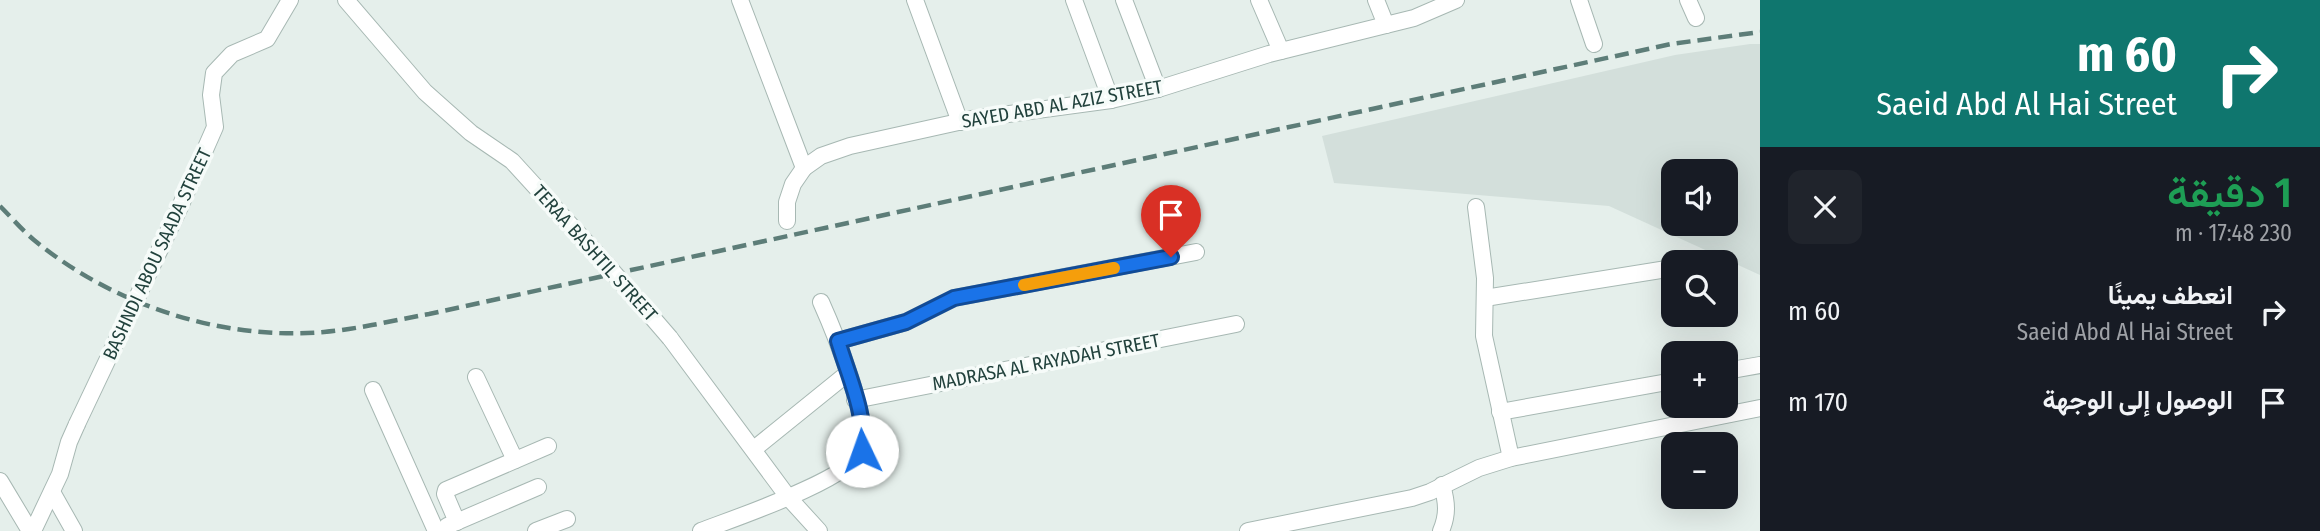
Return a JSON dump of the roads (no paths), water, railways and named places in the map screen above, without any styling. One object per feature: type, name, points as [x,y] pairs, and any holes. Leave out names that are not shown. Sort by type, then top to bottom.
[{"type":"street","name":"BASHNDI ABOU SAADA STREET","points":[[32,531],[52,492],[77,424],[215,127],[211,94],[214,73],[232,54],[267,39],[290,0]]},
{"type":"street","name":"TERAA BASHTIL STREET","points":[[346,0],[425,92],[471,132],[512,161],[607,265],[670,338],[788,497],[819,531]]},
{"type":"street","points":[[740,0],[804,168],[793,184],[787,202],[787,221]]},
{"type":"street","points":[[915,0],[960,122]]},
{"type":"street","points":[[1073,0],[1111,100]]},
{"type":"street","points":[[1124,0],[1158,89]]},
{"type":"street","points":[[1259,0],[1281,51]]},
{"type":"street","points":[[1376,0],[1387,25]]},
{"type":"street","name":"SAYED ABD AL AZIZ STREET","points":[[804,168],[821,156],[850,146],[960,122],[1111,100],[1158,89],[1281,51],[1414,18],[1456,0]]},
{"type":"street","points":[[1579,0],[1594,44]]},
{"type":"street","points":[[1688,0],[1696,18]]},
{"type":"street","points":[[1476,207],[1485,298],[1484,336],[1511,458]]},
{"type":"street","points":[[838,341],[906,322],[954,298],[1196,253]]},
{"type":"street","points":[[1485,298],[1661,270]]},
{"type":"street","points":[[702,531],[810,488],[856,461],[862,451],[863,439],[848,373],[821,302]]},
{"type":"street","name":"MADRASA AL RAYADAH STREET","points":[[855,400],[1236,324]]},
{"type":"street","points":[[1738,369],[1760,365]]},
{"type":"street","points":[[754,449],[848,373]]},
{"type":"street","points":[[476,377],[515,460]]},
{"type":"street","points":[[1500,412],[1661,383]]},
{"type":"street","points":[[373,390],[435,531],[538,487]]},
{"type":"street","points":[[1248,531],[1412,498],[1479,468],[1511,458],[1760,408]]},
{"type":"street","points":[[457,522],[445,494],[446,490],[548,446]]},
{"type":"street","points":[[0,481],[32,531]]},
{"type":"street","points":[[1441,531],[1446,518],[1447,502],[1442,485]]},
{"type":"street","points":[[52,492],[74,531]]},
{"type":"street","points":[[536,531],[567,519]]},
{"type":"railway","points":[[0,206],[30,236],[65,263],[134,300],[170,314],[247,331],[324,332],[429,314],[1671,44],[1760,32]]}]
